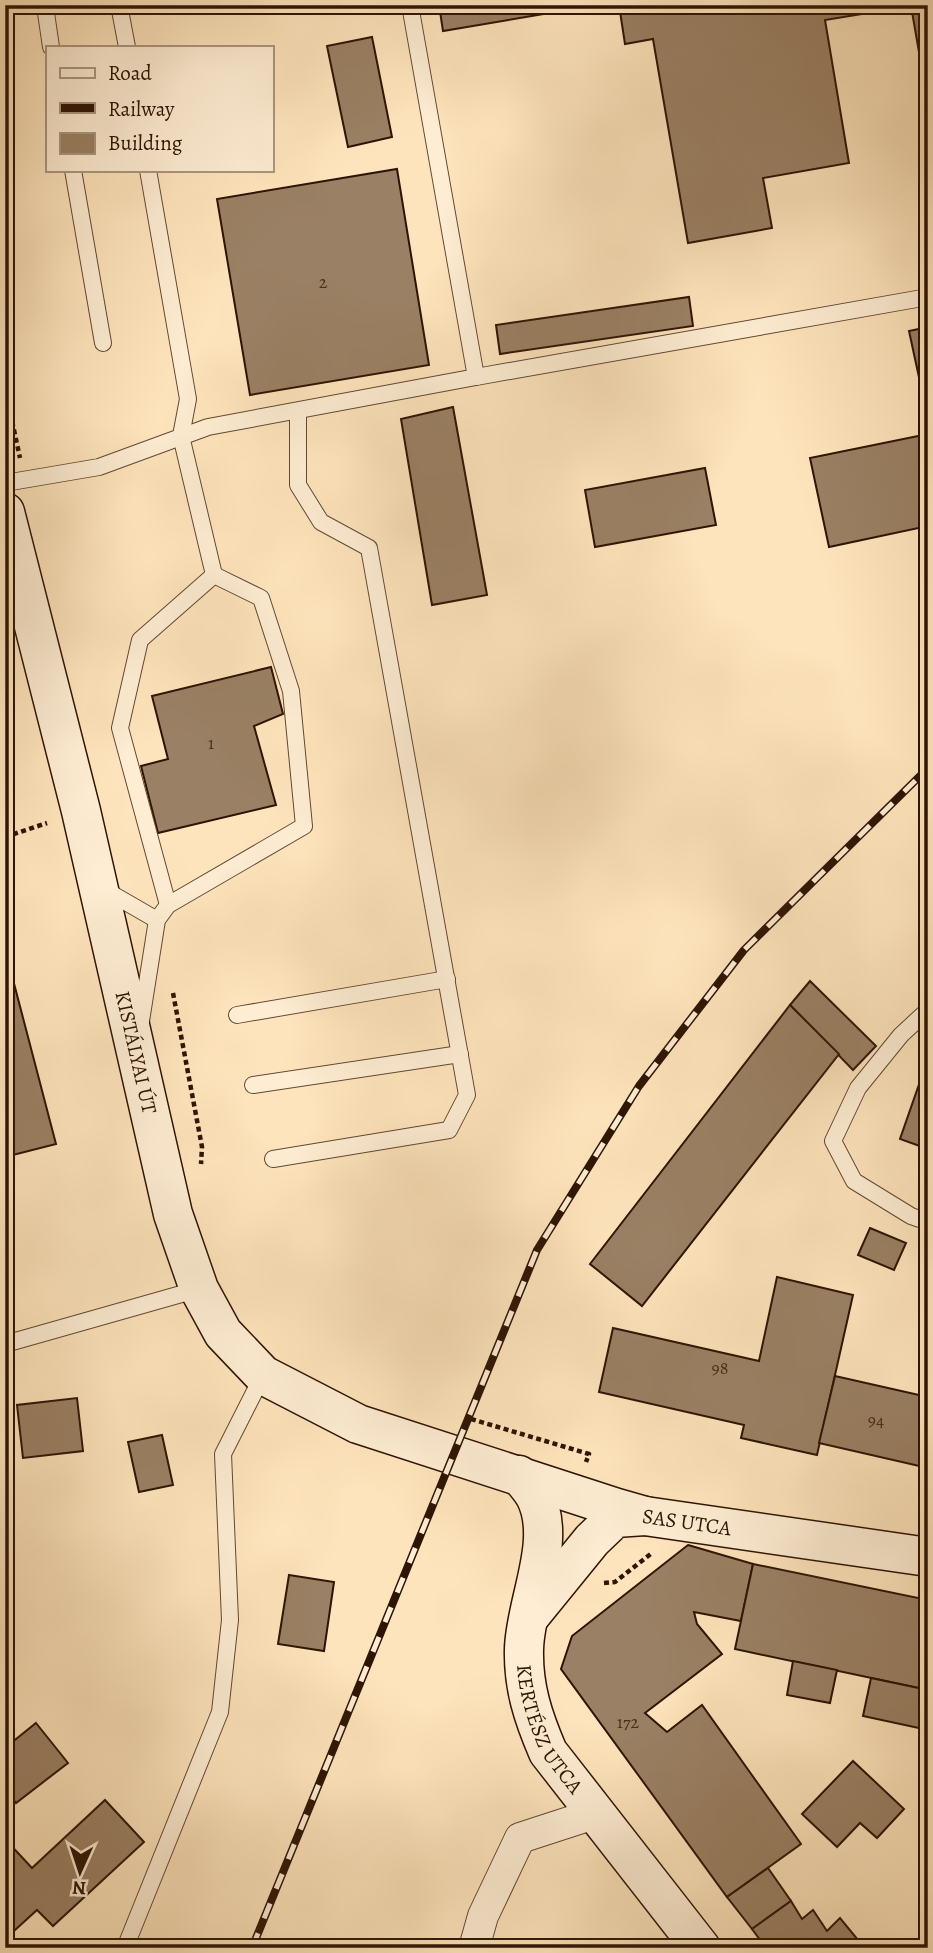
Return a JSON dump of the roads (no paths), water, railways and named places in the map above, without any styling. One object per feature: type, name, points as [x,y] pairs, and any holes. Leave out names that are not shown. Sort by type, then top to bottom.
[{"type":"main road","name":"KISTÁLYAI ÚT","points":[[15,496],[80,811],[173,1214],[199,1289],[223,1333],[263,1375],[358,1424],[452,1454]]},
{"type":"main road","name":"SAS UTCA","points":[[452,1454],[645,1516],[928,1557]]},
{"type":"main road","name":"KERTÉSZ UTCA","points":[[519,1475],[536,1497],[544,1540],[528,1619],[525,1683],[533,1717],[548,1752],[701,1948]]},
{"type":"main road","points":[[544,1540],[554,1514],[580,1496],[597,1518],[592,1540]]},
{"type":"main road","points":[[528,1619],[592,1540],[615,1518],[645,1516]]},
{"type":"street","points":[[474,1948],[483,1916],[520,1838],[597,1814]]},
{"type":"lane","points":[[119,5],[127,46]]},
{"type":"lane","points":[[410,5],[475,377]]},
{"type":"lane","points":[[46,13],[51,46]]},
{"type":"lane","points":[[73,172],[103,343]]},
{"type":"lane","points":[[148,172],[188,399],[181,436],[214,575]]},
{"type":"lane","points":[[5,483],[15,496],[208,427],[928,297]]},
{"type":"lane","points":[[273,1159],[449,1130],[467,1095],[369,548],[321,523],[298,485],[298,411]]},
{"type":"lane","points":[[136,1051],[157,920],[168,905],[304,826],[292,691],[261,598],[214,575]]},
{"type":"lane","points":[[168,905],[120,729],[140,640],[214,575]]},
{"type":"lane","points":[[98,886],[157,920]]},
{"type":"lane","points":[[237,1015],[447,979]]},
{"type":"lane","points":[[928,1010],[901,1035],[858,1088],[833,1142],[854,1181],[911,1216],[928,1222]]},
{"type":"lane","points":[[253,1085],[460,1054]]},
{"type":"lane","points":[[5,1343],[199,1289]]},
{"type":"lane","points":[[125,1948],[220,1712],[230,1620],[223,1454],[263,1375]]},
{"type":"railway","points":[[252,1948],[537,1250],[639,1086],[744,950],[928,768]]}]
